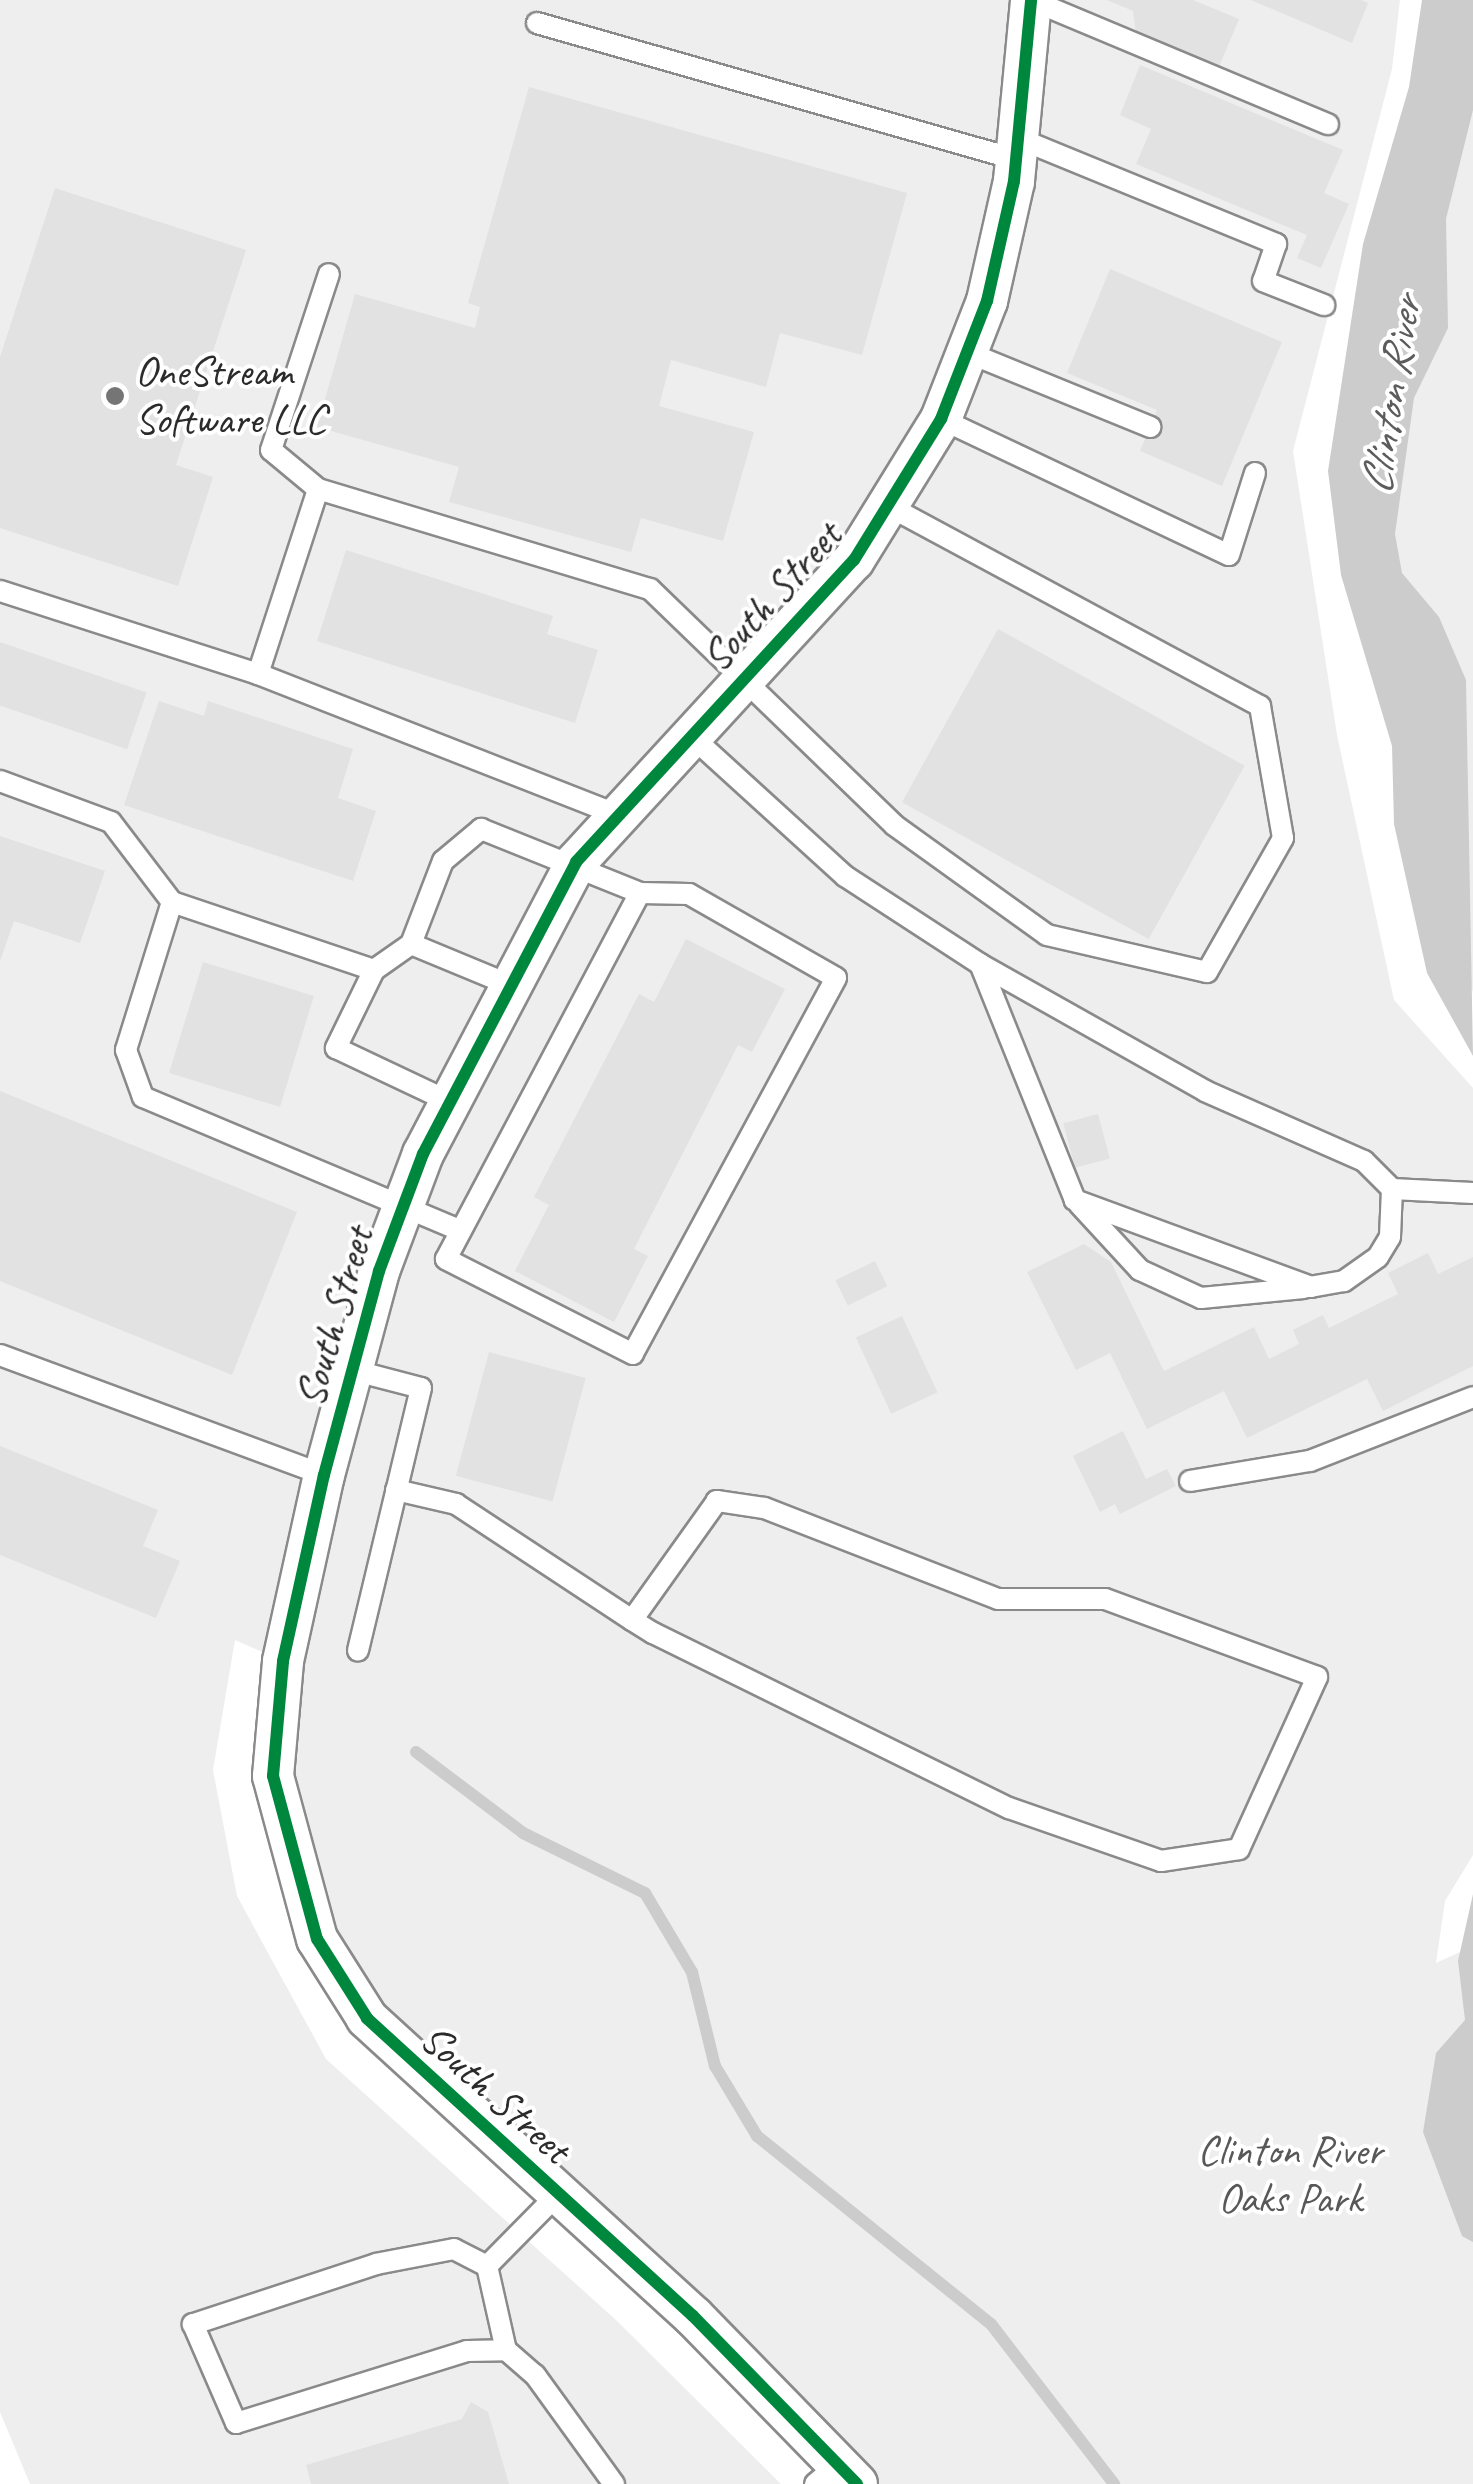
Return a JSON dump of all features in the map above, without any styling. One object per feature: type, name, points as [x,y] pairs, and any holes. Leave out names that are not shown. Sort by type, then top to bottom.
[{"type":"street","name":"South Street","points":[[837,2477],[558,2195],[367,2018],[298,1891],[272,1776],[283,1661],[324,1475],[403,1202],[505,983],[576,862],[613,813],[744,677],[892,508],[941,420],[969,353],[1018,150],[1031,0]]},
{"type":"lane","points":[[1031,0],[1328,124]]},
{"type":"lane","points":[[536,23],[1018,150],[1276,244],[1263,280],[1324,305]]},
{"type":"lane","points":[[329,274],[272,450],[318,489],[626,577],[664,600],[894,825],[1047,935],[1207,972],[1284,838],[1260,706],[892,508]]},
{"type":"lane","points":[[969,353],[1150,427]]},
{"type":"lane","points":[[941,420],[1229,555],[1255,472]]},
{"type":"lane","points":[[258,674],[318,489]]},
{"type":"lane","points":[[0,591],[258,674],[613,813]]},
{"type":"lane","points":[[690,736],[845,876],[980,964],[1204,1092],[1364,1161],[1392,1188],[1473,1193]]},
{"type":"lane","points":[[0,782],[111,822],[172,902],[374,970]]},
{"type":"lane","points":[[448,1101],[336,1048],[374,970],[412,944],[443,861],[481,830],[576,862],[640,893],[689,894],[836,978],[633,1354],[446,1259],[640,893]]},
{"type":"lane","points":[[172,902],[126,1050],[144,1096],[403,1202],[460,1230]]},
{"type":"lane","points":[[412,944],[505,983]]},
{"type":"lane","points":[[980,964],[1075,1200],[1140,1270],[1201,1298],[1344,1281],[1378,1257],[1390,1237],[1392,1188]]},
{"type":"lane","points":[[1075,1200],[1311,1287]]},
{"type":"lane","points":[[0,1355],[324,1475]]},
{"type":"lane","points":[[352,1370],[421,1388],[358,1651]]},
{"type":"lane","points":[[1190,1481],[1310,1461],[1473,1397]]},
{"type":"lane","points":[[396,1490],[456,1504],[632,1620],[1009,1808],[1161,1861],[1238,1849],[1317,1677],[1105,1600],[998,1600],[764,1508],[717,1501],[632,1620]]},
{"type":"lane","points":[[487,2266],[558,2195]]},
{"type":"lane","points":[[506,2350],[466,2351],[236,2424],[192,2324],[376,2264],[454,2249],[487,2266],[506,2350],[614,2484]]},
{"type":"shaded area","points":[[0,0],[1400,0],[1392,69],[1293,451],[1337,735],[1394,1000],[1473,1088],[1473,1855],[1445,1901],[1436,1963],[1473,1946],[1473,2484],[857,2484],[404,2060],[285,1843],[283,1661],[235,1640],[213,1770],[237,1896],[326,2059],[616,2320],[781,2484],[30,2484],[0,2412]]},
{"type":"shaded area","points":[[1473,20],[1473,993],[1369,567]]},
{"type":"water","name":"Clinton River","points":[[1422,0],[1473,0],[1473,110],[1446,219],[1448,328],[1414,398],[1395,534],[1402,573],[1439,617],[1466,680],[1473,1056],[1427,973],[1394,824],[1392,746],[1341,575],[1328,471],[1363,244],[1409,87]]},
{"type":"water","points":[[1473,1894],[1473,2242],[1462,2236],[1423,2132],[1436,2053],[1465,2020],[1458,1961]]},
{"type":"building","points":[[1107,0],[1193,0],[1239,19],[1219,67],[1136,33],[1133,11]]},
{"type":"building","points":[[1251,0],[1361,0],[1368,3],[1352,43]]},
{"type":"building","points":[[1140,65],[1343,150],[1324,193],[1349,204],[1321,268],[1297,258],[1307,235],[1136,164],[1151,129],[1120,115]]},
{"type":"building","points":[[529,87],[907,193],[862,355],[780,333],[766,387],[671,360],[659,406],[754,432],[723,541],[641,518],[631,552],[449,502],[459,467],[317,427],[355,294],[475,328],[480,307],[468,303]]},
{"type":"building","points":[[55,188],[246,250],[176,465],[213,477],[178,586],[0,528],[0,357]]},
{"type":"building","points":[[1110,269],[1282,342],[1222,486],[1140,451],[1157,410],[1067,373]]},
{"type":"building","points":[[346,550],[553,616],[547,634],[598,650],[575,723],[317,641]]},
{"type":"building","points":[[998,629],[1245,766],[1149,939],[902,802]]},
{"type":"building","points":[[0,642],[147,692],[127,749],[0,705]]},
{"type":"building","points":[[159,701],[204,716],[208,701],[353,749],[338,798],[376,811],[353,881],[124,805]]},
{"type":"building","points":[[0,836],[105,871],[80,943],[14,921],[0,961]]},
{"type":"building","points":[[686,939],[785,989],[752,1052],[738,1045],[634,1249],[648,1256],[614,1322],[515,1271],[549,1205],[534,1197],[639,994],[654,1002]]},
{"type":"building","points":[[203,962],[314,996],[280,1107],[169,1073]]},
{"type":"building","points":[[0,1091],[297,1212],[232,1375],[0,1281]]},
{"type":"building","points":[[1098,1114],[1110,1158],[1075,1168],[1063,1123]]},
{"type":"building","points":[[1084,1244],[1111,1262],[1164,1371],[1254,1327],[1269,1359],[1299,1344],[1293,1330],[1323,1315],[1329,1328],[1398,1294],[1388,1273],[1428,1253],[1438,1274],[1473,1257],[1473,1366],[1383,1411],[1367,1379],[1247,1438],[1224,1391],[1147,1429],[1110,1353],[1076,1370],[1027,1272]]},
{"type":"building","points":[[875,1261],[887,1286],[848,1305],[835,1280]]},
{"type":"building","points":[[902,1316],[937,1392],[891,1414],[856,1338]]},
{"type":"building","points":[[489,1352],[586,1378],[552,1502],[456,1476]]},
{"type":"building","points":[[1123,1431],[1146,1479],[1167,1469],[1176,1486],[1120,1514],[1115,1504],[1100,1512],[1073,1456]]},
{"type":"building","points":[[0,1446],[158,1510],[143,1546],[180,1561],[156,1618],[0,1555]]},
{"type":"building","points":[[471,2402],[488,2412],[509,2484],[311,2484],[306,2465],[462,2419]]},
{"type":"waterway","points":[[416,1752],[523,1833],[645,1893],[692,1972],[715,2066],[757,2136],[991,2324],[1114,2484]]},
{"type":"cycle path","points":[[857,2484],[693,2316],[367,2018],[317,1939],[273,1776],[283,1661],[324,1475],[379,1271],[423,1154],[576,862],[854,560],[941,419],[987,301],[1014,181],[1031,0]]},
{"type":"place","name":"OneStream Software LLC","points":[[115,396]]},
{"type":"park label","name":"Clinton River Oaks Park","points":[[1290,2175]]}]
